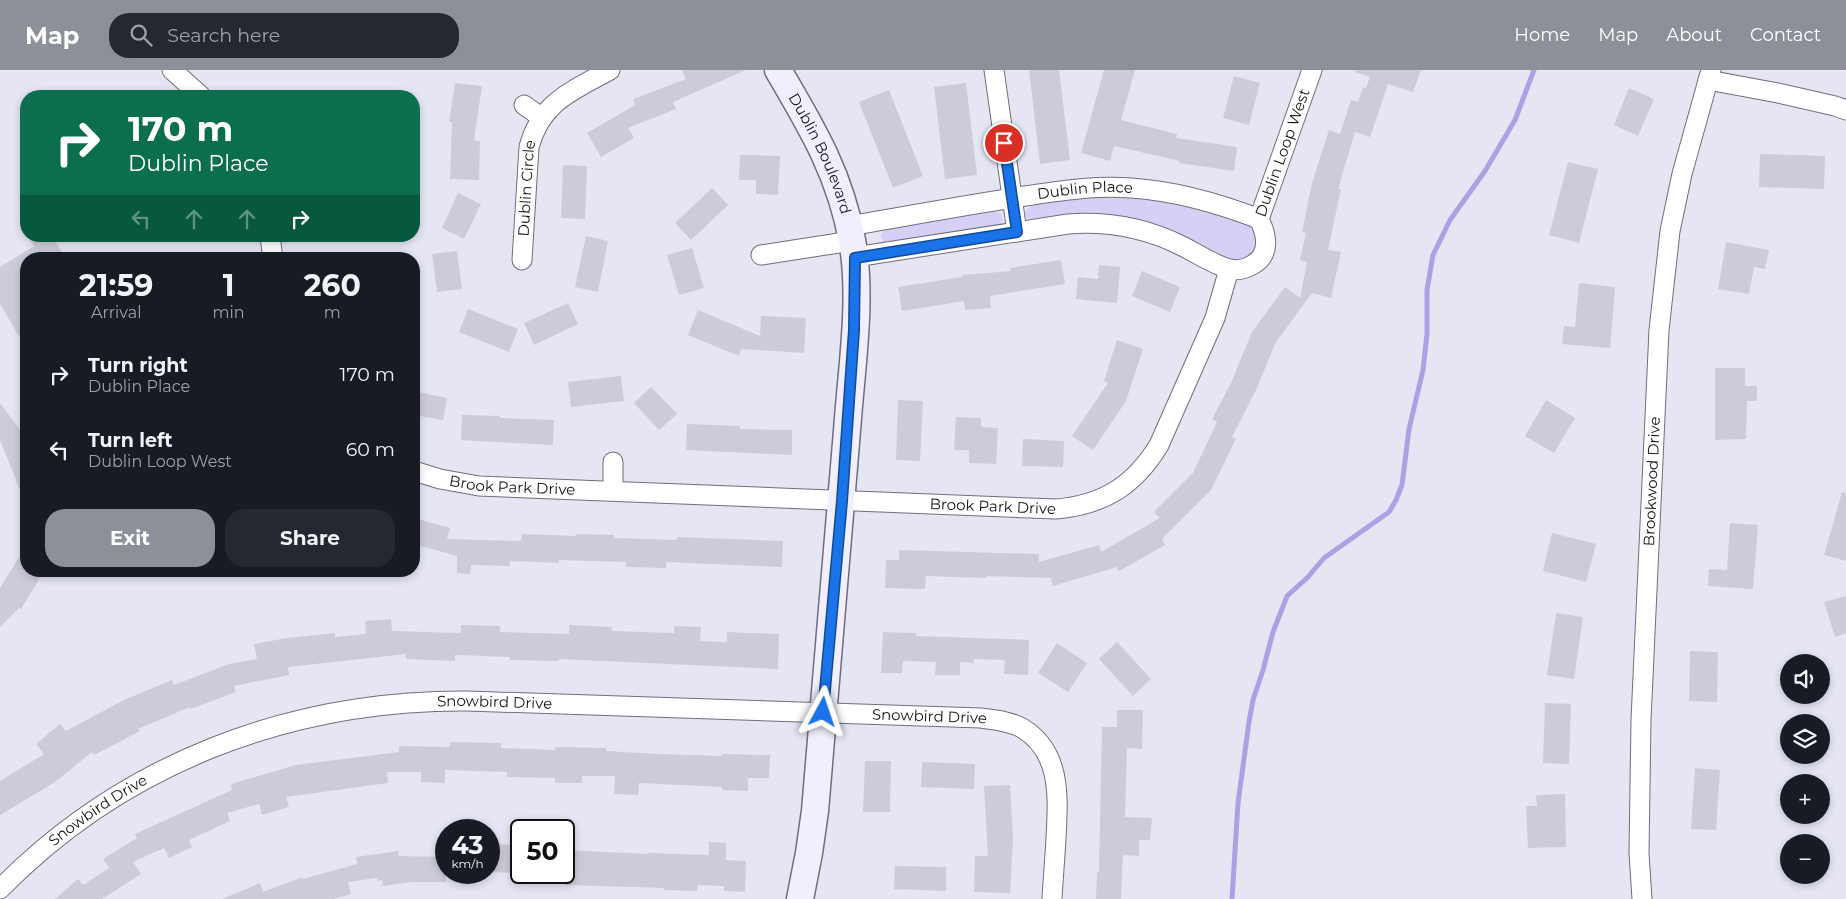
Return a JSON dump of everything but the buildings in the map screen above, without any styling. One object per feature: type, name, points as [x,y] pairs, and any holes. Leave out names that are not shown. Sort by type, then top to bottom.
[{"type":"main road","name":"Dublin Boulevard","points":[[778,70],[824,151],[840,192],[852,241],[854,330],[842,501],[812,831],[800,899]]},
{"type":"street","points":[[172,70],[195,90]]},
{"type":"street","name":"Dublin Circle","points":[[522,260],[529,148],[533,130],[552,105],[610,70]]},
{"type":"street","points":[[994,70],[1017,232]]},
{"type":"street","name":"Dublin Loop West","points":[[1229,269],[1247,268],[1256,263],[1264,253],[1266,235],[1259,219],[1312,70]]},
{"type":"street","points":[[1709,75],[1846,110]]},
{"type":"street","name":"Brookwood Drive","points":[[1642,899],[1638,853],[1640,720],[1659,330],[1670,231],[1682,174],[1709,75]]},
{"type":"street","name":"Dublin Circle","points":[[524,105],[541,117]]},
{"type":"street","name":"Dublin Place","points":[[852,241],[1012,198],[1110,187],[1131,188],[1193,198],[1259,219]]},
{"type":"street","name":"Dublin Place","points":[[852,241],[1017,232],[1084,223],[1128,227],[1161,237],[1229,269]]},
{"type":"street","points":[[761,255],[852,241]]},
{"type":"street","name":"Brook Park Drive","points":[[420,473],[440,479],[479,486],[1056,509],[1074,508],[1104,498],[1123,487],[1148,462],[1159,445],[1215,318],[1229,269]]},
{"type":"street","points":[[613,462],[613,491]]},
{"type":"street","name":"Snowbird Drive","points":[[0,889],[23,866],[59,836],[97,809],[178,762],[237,738],[281,724],[323,714],[372,705],[445,701],[823,712],[1001,720],[1040,734],[1056,775],[1058,798],[1052,899]]},
{"type":"shaded area","points":[[1105,196],[1177,203],[1238,220],[1249,225],[1254,230],[1256,249],[1244,259],[1233,262],[1215,255],[1175,232],[1140,220],[1105,215],[1087,215],[1032,220],[1028,219],[1025,214],[1028,208],[1042,203]]},
{"type":"shaded area","points":[[994,211],[1001,214],[1003,221],[997,227],[887,244],[882,239],[881,234],[888,228]]},
{"type":"waterway","points":[[1232,899],[1238,803],[1249,722],[1253,700],[1273,632],[1287,596],[1308,577],[1324,558],[1389,512],[1396,500],[1402,485],[1409,429],[1423,370],[1427,334],[1427,290],[1433,255],[1450,220],[1485,171],[1515,120],[1534,70]]},
{"type":"route","points":[[823,712],[842,501],[856,306],[855,258],[1017,232],[1004,143]]}]
